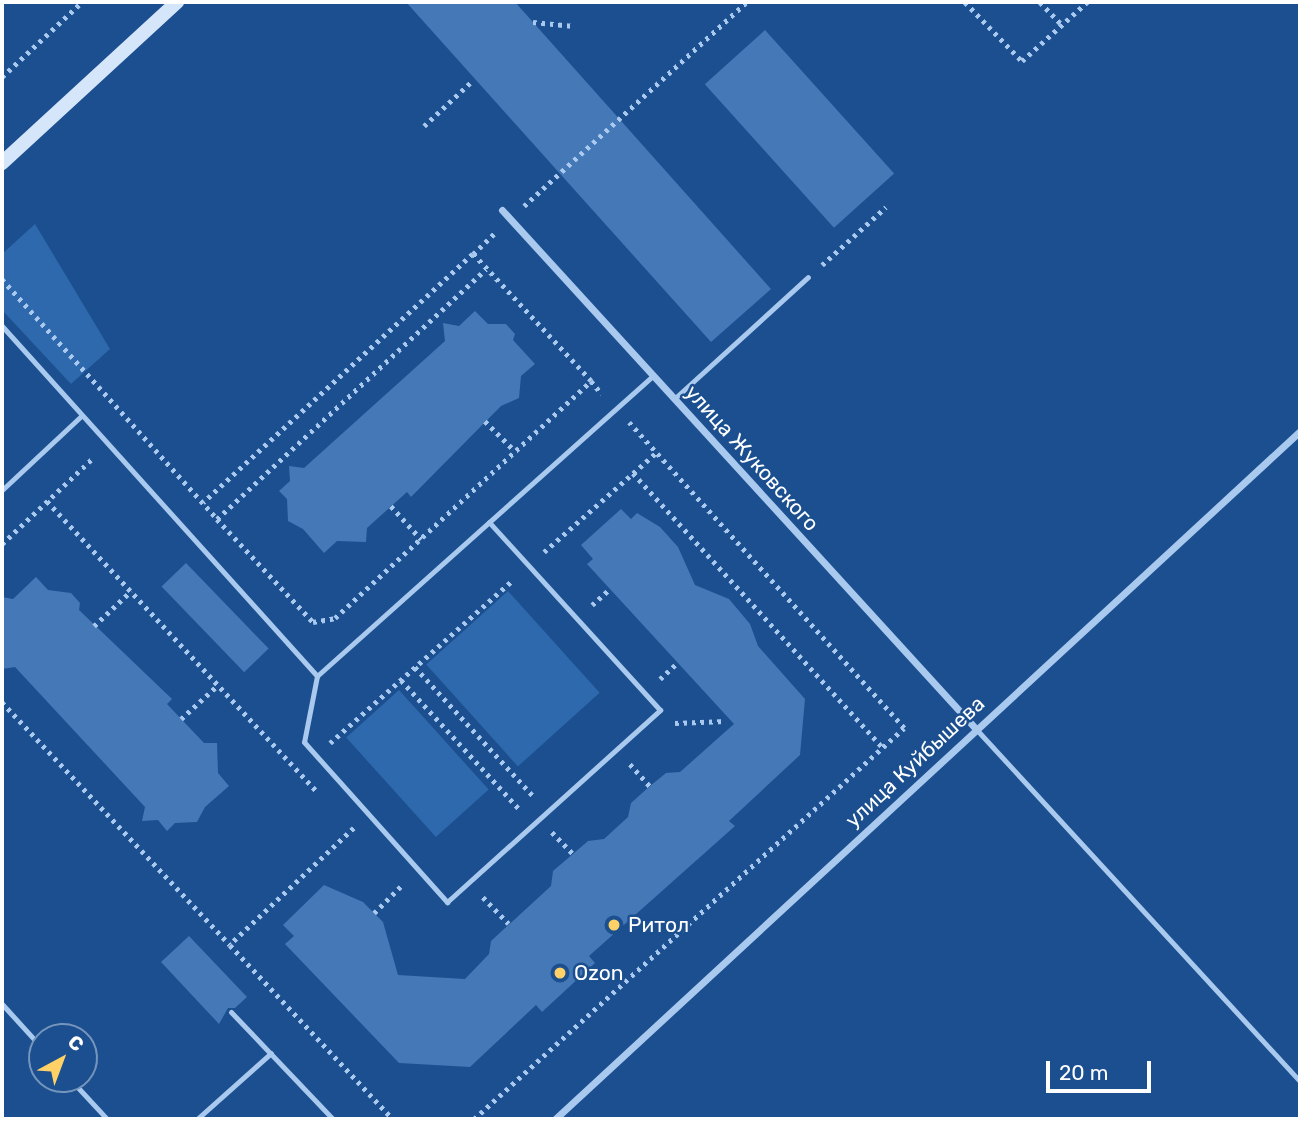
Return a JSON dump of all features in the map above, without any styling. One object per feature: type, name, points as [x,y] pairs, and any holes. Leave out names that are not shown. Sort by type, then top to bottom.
[{"type":"street","points":[[2,163],[177,2]]},
{"type":"street","name":"улица Жуковского","points":[[502,210],[976,729]]},
{"type":"street","name":"улица Куйбышева","points":[[555,1119],[1300,431]]},
{"type":"lane","points":[[674,398],[808,277]]},
{"type":"lane","points":[[2,326],[80,416],[317,676]]},
{"type":"lane","points":[[489,523],[660,710],[447,902],[304,742],[317,676],[653,376]]},
{"type":"lane","points":[[2,490],[80,416]]},
{"type":"lane","points":[[976,729],[1300,1081]]},
{"type":"lane","points":[[2,1004],[28,1033]]},
{"type":"lane","points":[[231,1012],[332,1119]]},
{"type":"lane","points":[[197,1119],[271,1053]]},
{"type":"lane","points":[[83,1093],[107,1119]]},
{"type":"path","points":[[2,77],[82,2]]},
{"type":"path","points":[[203,503],[747,2]]},
{"type":"path","points":[[965,2],[1022,61],[1087,2]]},
{"type":"path","points":[[1040,2],[1062,25]]},
{"type":"path","points":[[533,22],[575,26]]},
{"type":"path","points":[[424,126],[471,82]]},
{"type":"path","points":[[808,277],[886,207]]},
{"type":"path","points":[[473,254],[904,728],[474,1119]]},
{"type":"path","points":[[217,519],[486,269]]},
{"type":"path","points":[[2,279],[313,622],[335,618],[591,381]]},
{"type":"path","points":[[485,421],[515,451]]},
{"type":"path","points":[[2,544],[107,445]]},
{"type":"path","points":[[316,756],[656,453]]},
{"type":"path","points":[[633,473],[882,747]]},
{"type":"path","points":[[47,501],[326,801]]},
{"type":"path","points":[[391,506],[421,538]]},
{"type":"path","points":[[94,626],[131,592]]},
{"type":"path","points":[[415,667],[547,812]]},
{"type":"path","points":[[401,680],[533,824]]},
{"type":"path","points":[[181,719],[218,685]]},
{"type":"path","points":[[2,702],[393,1119]]},
{"type":"path","points":[[660,710],[671,724],[726,720]]},
{"type":"path","points":[[616,749],[650,786]]},
{"type":"path","points":[[230,945],[368,814]]},
{"type":"path","points":[[540,819],[573,854]]},
{"type":"path","points":[[343,820],[352,830]]},
{"type":"path","points":[[374,913],[418,870]]},
{"type":"path","points":[[469,883],[509,924]]},
{"type":"shaded area","points":[[35,224],[110,349],[71,384],[2,310],[2,254]]},
{"type":"shaded area","points":[[508,591],[600,693],[518,766],[426,665]]},
{"type":"shaded area","points":[[399,690],[489,790],[436,837],[346,738]]},
{"type":"building","points":[[406,2],[515,2],[771,289],[711,342]]},
{"type":"building","points":[[765,30],[894,173],[834,228],[705,84]]},
{"type":"building","points":[[475,311],[488,324],[506,324],[515,334],[513,340],[535,364],[521,376],[519,398],[501,406],[411,497],[407,492],[367,528],[366,542],[337,541],[324,553],[303,529],[288,521],[287,499],[279,491],[290,481],[289,466],[304,468],[445,341],[443,323],[459,326]]},
{"type":"building","points":[[621,509],[631,519],[637,513],[660,527],[678,547],[695,585],[729,599],[750,624],[758,646],[805,699],[800,755],[729,821],[735,826],[589,956],[595,963],[542,1012],[536,1005],[470,1067],[399,1063],[285,944],[294,936],[283,925],[324,885],[363,902],[383,922],[398,975],[465,979],[489,954],[491,941],[551,886],[553,871],[588,841],[604,839],[628,817],[631,803],[650,786],[666,773],[680,772],[734,724],[587,564],[593,559],[581,545]]},
{"type":"building","points":[[186,563],[269,649],[244,672],[162,587]]},
{"type":"building","points":[[36,577],[48,590],[71,593],[80,603],[79,610],[172,699],[167,704],[204,743],[217,743],[218,773],[229,786],[205,807],[197,822],[175,823],[167,831],[158,820],[142,821],[145,807],[15,667],[2,669],[2,597],[13,599]]},
{"type":"building","points":[[189,936],[247,997],[235,1008],[228,1008],[219,1024],[161,962]]},
{"type":"place","name":"Ритол","points":[[614,925]]},
{"type":"place","name":"Ozon","points":[[560,973]]}]
